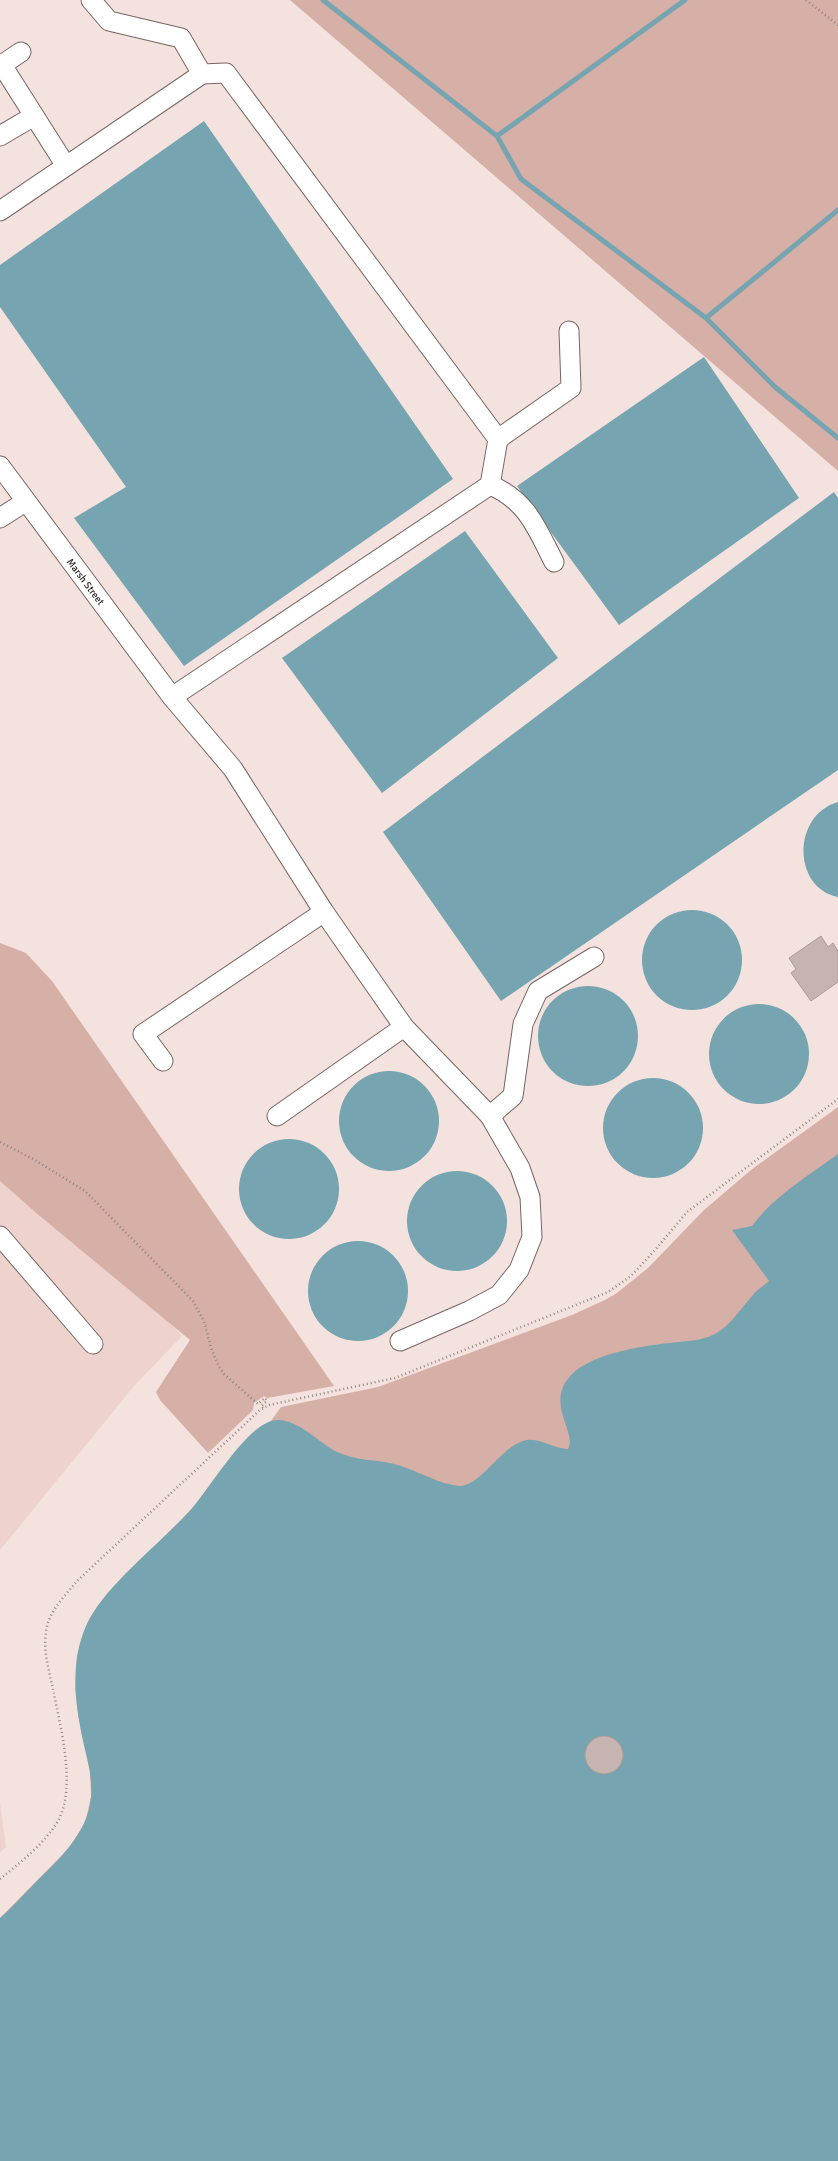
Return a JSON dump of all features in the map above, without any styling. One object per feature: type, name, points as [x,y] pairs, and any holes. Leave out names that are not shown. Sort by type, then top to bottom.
[{"type":"lane","points":[[91,0],[108,21],[181,38],[202,74]]},
{"type":"lane","points":[[21,52],[1,65],[66,166]]},
{"type":"lane","points":[[0,211],[202,74],[226,73],[498,439]]},
{"type":"lane","points":[[0,136],[34,116]]},
{"type":"lane","points":[[172,697],[490,485],[498,439],[571,388],[568,331]]},
{"type":"lane","name":"Marsh Street","points":[[0,466],[25,502],[172,697],[233,769],[324,912],[404,1027],[490,1116],[520,1168],[530,1197],[532,1237],[519,1270],[499,1295],[469,1311],[400,1341]]},
{"type":"lane","points":[[490,485],[514,498],[526,510],[554,562]]},
{"type":"lane","points":[[0,518],[25,502]]},
{"type":"lane","points":[[163,1061],[143,1034],[324,912]]},
{"type":"lane","points":[[490,1116],[514,1096],[523,1024],[538,991],[594,957]]},
{"type":"lane","points":[[277,1116],[404,1027]]},
{"type":"lane","points":[[0,1236],[93,1344]]},
{"type":"path","points":[[806,0],[838,25]]},
{"type":"path","points":[[0,1879],[44,1839],[58,1821],[66,1798],[66,1774],[60,1730],[46,1652],[46,1631],[52,1612],[78,1581],[263,1408],[269,1405],[395,1378],[608,1292],[636,1270],[687,1212],[838,1100]]},
{"type":"path","points":[[0,1142],[33,1159],[84,1191],[193,1302],[204,1321],[211,1348],[224,1374],[258,1404],[264,1399],[266,1402],[261,1406],[263,1408]]},
{"type":"shaded area","points":[[290,0],[838,0],[838,471]]},
{"type":"shaded area","points":[[0,943],[26,953],[52,981],[334,1386],[267,1398],[264,1396],[254,1403],[253,1410],[208,1453],[160,1400],[156,1392],[190,1340],[41,1217],[0,1181]]},
{"type":"shaded area","points":[[838,1107],[838,1305],[0,1918],[69,1848],[85,1823],[91,1797],[90,1770],[78,1715],[75,1689],[77,1655],[86,1627],[107,1594],[193,1508],[237,1450],[257,1429],[271,1421],[281,1407],[378,1387],[572,1315],[605,1300],[617,1293],[648,1268],[704,1210],[751,1170]]},
{"type":"shaded area","points":[[0,1166],[45,1183],[182,1336],[134,1386],[0,1550]]},
{"type":"shaded area","points":[[0,1803],[6,1847],[0,1852]]},
{"type":"water","points":[[204,121],[453,479],[184,666],[74,518],[126,487],[0,307],[0,265]]},
{"type":"water","points":[[704,357],[799,498],[619,625],[517,486]]},
{"type":"water","points":[[834,492],[838,498],[838,770],[501,1001],[383,832]]},
{"type":"water","points":[[465,531],[558,658],[382,793],[282,658]]},
{"type":"water","points":[[838,802],[838,897],[823,891],[812,880],[806,866],[804,851],[806,835],[812,821],[823,809]]},
{"type":"water","points":[[692,910],[702,911],[720,918],[734,932],[741,950],[741,970],[734,988],[720,1002],[702,1009],[692,1010],[682,1009],[664,1002],[650,988],[643,970],[642,960],[643,950],[650,932],[664,918],[682,911]]},
{"type":"water","points":[[588,986],[598,987],[616,994],[630,1008],[637,1026],[637,1046],[630,1064],[616,1078],[598,1085],[588,1086],[578,1085],[560,1078],[546,1064],[539,1046],[538,1036],[539,1026],[546,1008],[560,994],[578,987]]},
{"type":"water","points":[[759,1004],[769,1005],[787,1012],[801,1026],[808,1044],[808,1064],[801,1082],[787,1096],[769,1103],[759,1104],[749,1103],[731,1096],[717,1082],[710,1064],[709,1054],[710,1044],[717,1026],[731,1012],[749,1005]]},
{"type":"water","points":[[389,1071],[399,1072],[417,1079],[431,1093],[438,1111],[438,1131],[431,1149],[417,1163],[399,1170],[389,1171],[379,1170],[361,1163],[347,1149],[340,1131],[339,1121],[340,1111],[347,1093],[361,1079],[379,1072]]},
{"type":"water","points":[[653,1078],[663,1079],[681,1086],[695,1100],[702,1118],[702,1138],[695,1156],[681,1170],[663,1177],[653,1178],[643,1177],[625,1170],[611,1156],[604,1138],[603,1128],[604,1118],[611,1100],[625,1086],[643,1079]]},
{"type":"water","points":[[289,1139],[299,1140],[317,1147],[331,1161],[338,1179],[338,1199],[331,1217],[317,1231],[299,1238],[289,1239],[279,1238],[261,1231],[247,1217],[240,1199],[239,1189],[240,1179],[247,1161],[261,1147],[279,1140]]},
{"type":"water","points":[[838,1154],[838,2161],[0,2161],[0,1918],[62,1856],[78,1835],[89,1810],[91,1783],[76,1697],[76,1668],[81,1640],[86,1626],[106,1595],[120,1579],[193,1507],[229,1459],[250,1435],[261,1426],[271,1421],[279,1420],[296,1425],[333,1450],[342,1454],[359,1459],[384,1462],[408,1468],[444,1483],[459,1486],[467,1485],[475,1480],[506,1451],[523,1441],[535,1440],[556,1447],[568,1449],[570,1443],[569,1435],[561,1409],[560,1400],[562,1390],[567,1380],[575,1371],[600,1358],[614,1353],[644,1346],[705,1338],[715,1334],[726,1326],[755,1293],[769,1281],[732,1230],[752,1226],[770,1205]]},
{"type":"water","points":[[457,1171],[467,1172],[485,1179],[499,1193],[506,1211],[506,1231],[499,1249],[485,1263],[467,1270],[457,1271],[447,1270],[429,1263],[415,1249],[408,1231],[407,1221],[408,1211],[415,1193],[429,1179],[447,1172]]},
{"type":"water","points":[[358,1241],[368,1242],[386,1249],[400,1263],[407,1281],[407,1301],[400,1319],[386,1333],[368,1340],[358,1341],[348,1340],[330,1333],[316,1319],[309,1301],[308,1291],[309,1281],[316,1263],[330,1249],[348,1242]]},
{"type":"building","points":[[821,936],[828,947],[833,943],[838,951],[838,982],[811,1001],[791,973],[796,969],[789,958]]},
{"type":"building","points":[[600,1736],[608,1736],[618,1741],[622,1748],[622,1762],[618,1769],[608,1774],[600,1774],[590,1769],[588,1766],[585,1759],[585,1751],[590,1741],[593,1739]]},
{"type":"waterway","points":[[323,0],[497,136],[521,179],[706,318],[775,387],[838,438]]},
{"type":"waterway","points":[[497,136],[685,0]]},
{"type":"waterway","points":[[706,318],[838,210]]}]
